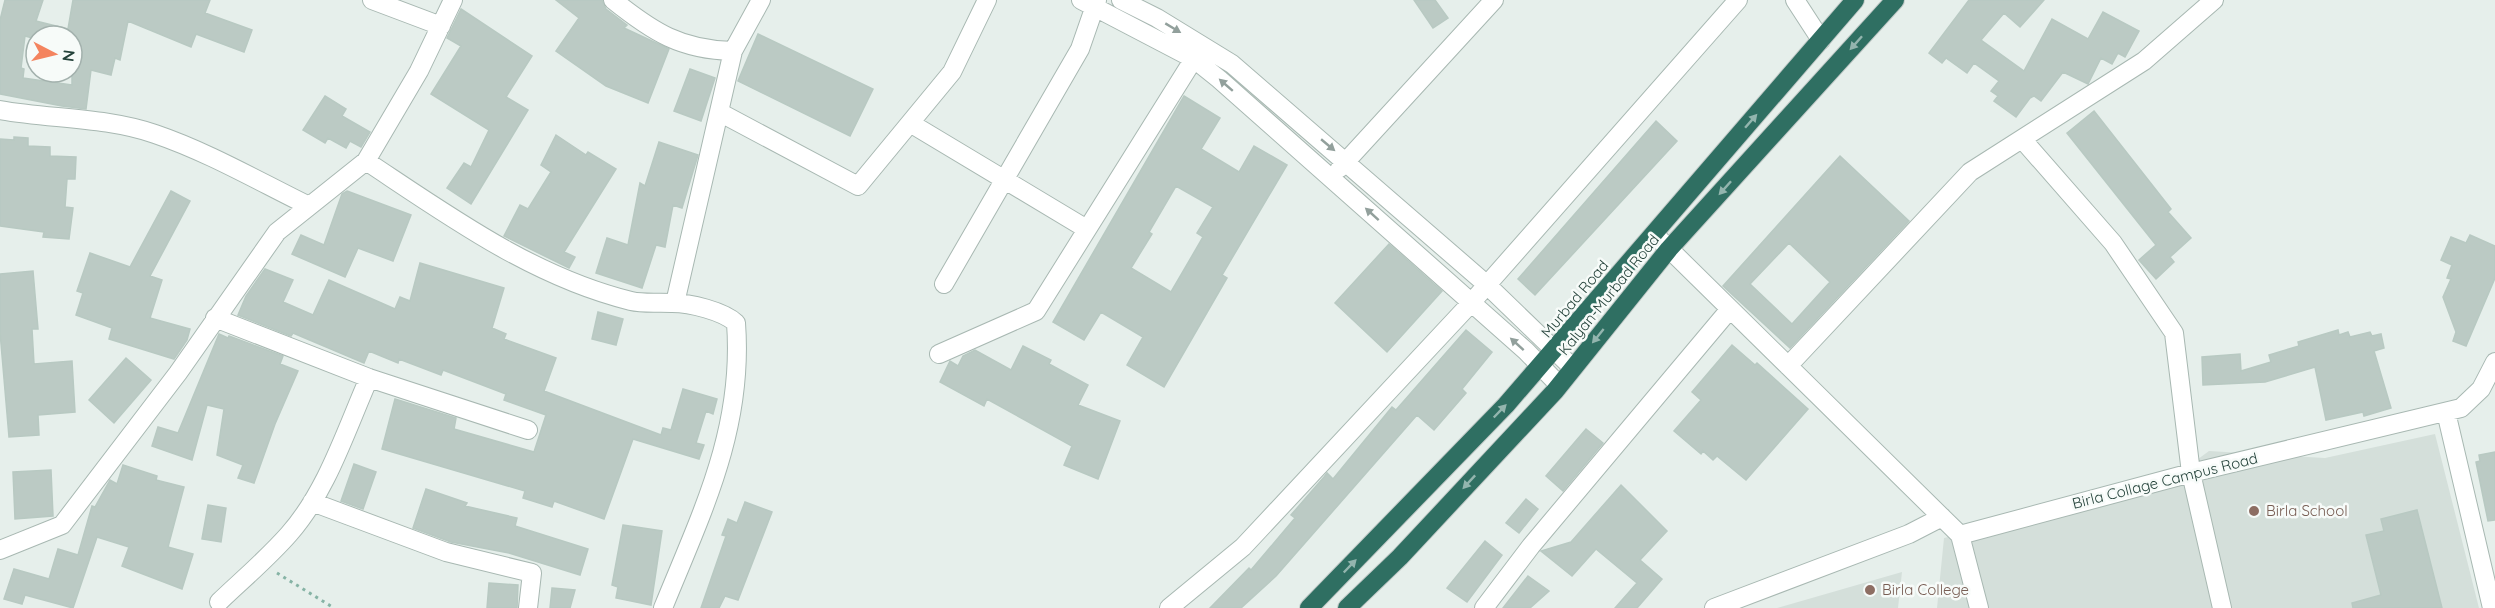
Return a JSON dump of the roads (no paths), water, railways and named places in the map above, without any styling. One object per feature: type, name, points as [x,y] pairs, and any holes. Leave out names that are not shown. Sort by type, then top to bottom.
[{"type":"highway","name":"Murbad Road","points":[[1309,608],[1506,405],[1554,352],[1855,0]]},
{"type":"highway","name":"Kalyan-Murbad Road","points":[[1347,608],[1400,557],[1559,385],[1669,249],[1895,0]]},
{"type":"street","points":[[372,0],[441,26]]},
{"type":"street","points":[[0,550],[62,525],[178,373],[277,232],[366,161],[419,71],[453,0]]},
{"type":"street","points":[[613,0],[646,26],[677,42],[706,50],[733,51]]},
{"type":"street","points":[[675,303],[733,51],[761,0]]},
{"type":"street","points":[[719,112],[858,186],[952,72],[987,0]]},
{"type":"street","points":[[1121,0],[1198,52],[1330,178],[1471,303],[1559,385]]},
{"type":"street","points":[[1330,178],[1494,0]]},
{"type":"street","points":[[1169,608],[1244,547],[1471,303],[1738,0]]},
{"type":"street","points":[[1795,0],[1821,40]]},
{"type":"street","points":[[1788,366],[1970,172],[2144,61],[2214,0]]},
{"type":"street","points":[[945,284],[1080,49],[1091,2],[1198,52],[1232,64],[1346,160],[1486,284],[1573,368]]},
{"type":"street","points":[[939,354],[1036,311],[1198,52]]},
{"type":"street","points":[[0,110],[98,122],[153,133],[209,157],[309,206]]},
{"type":"street","points":[[910,123],[1086,228]]},
{"type":"street","points":[[2022,139],[2113,243],[2174,333],[2191,473],[2223,608]]},
{"type":"street","points":[[366,161],[473,231],[545,271],[604,294],[639,303],[675,303],[729,316],[736,323],[729,435],[719,469],[663,608]]},
{"type":"street","points":[[1654,234],[1960,535],[1979,608]]},
{"type":"street","points":[[1484,608],[1531,546],[1730,309]]},
{"type":"street","points":[[215,318],[369,378],[528,430]]},
{"type":"street","points":[[2488,394],[2495,362]]},
{"type":"street","points":[[219,602],[290,534],[312,502],[369,378]]},
{"type":"street","name":"Birla Collage Campus Road","points":[[1960,535],[2191,473],[2461,408],[2488,394]]},
{"type":"street","points":[[2446,412],[2492,608]]},
{"type":"street","points":[[312,502],[446,552],[532,573],[528,608]]},
{"type":"street","points":[[1714,608],[1909,534],[1942,517]]},
{"type":"place","name":"Birla School","points":[[2254,511]]},
{"type":"place","name":"Birla College","points":[[1870,590]]}]
